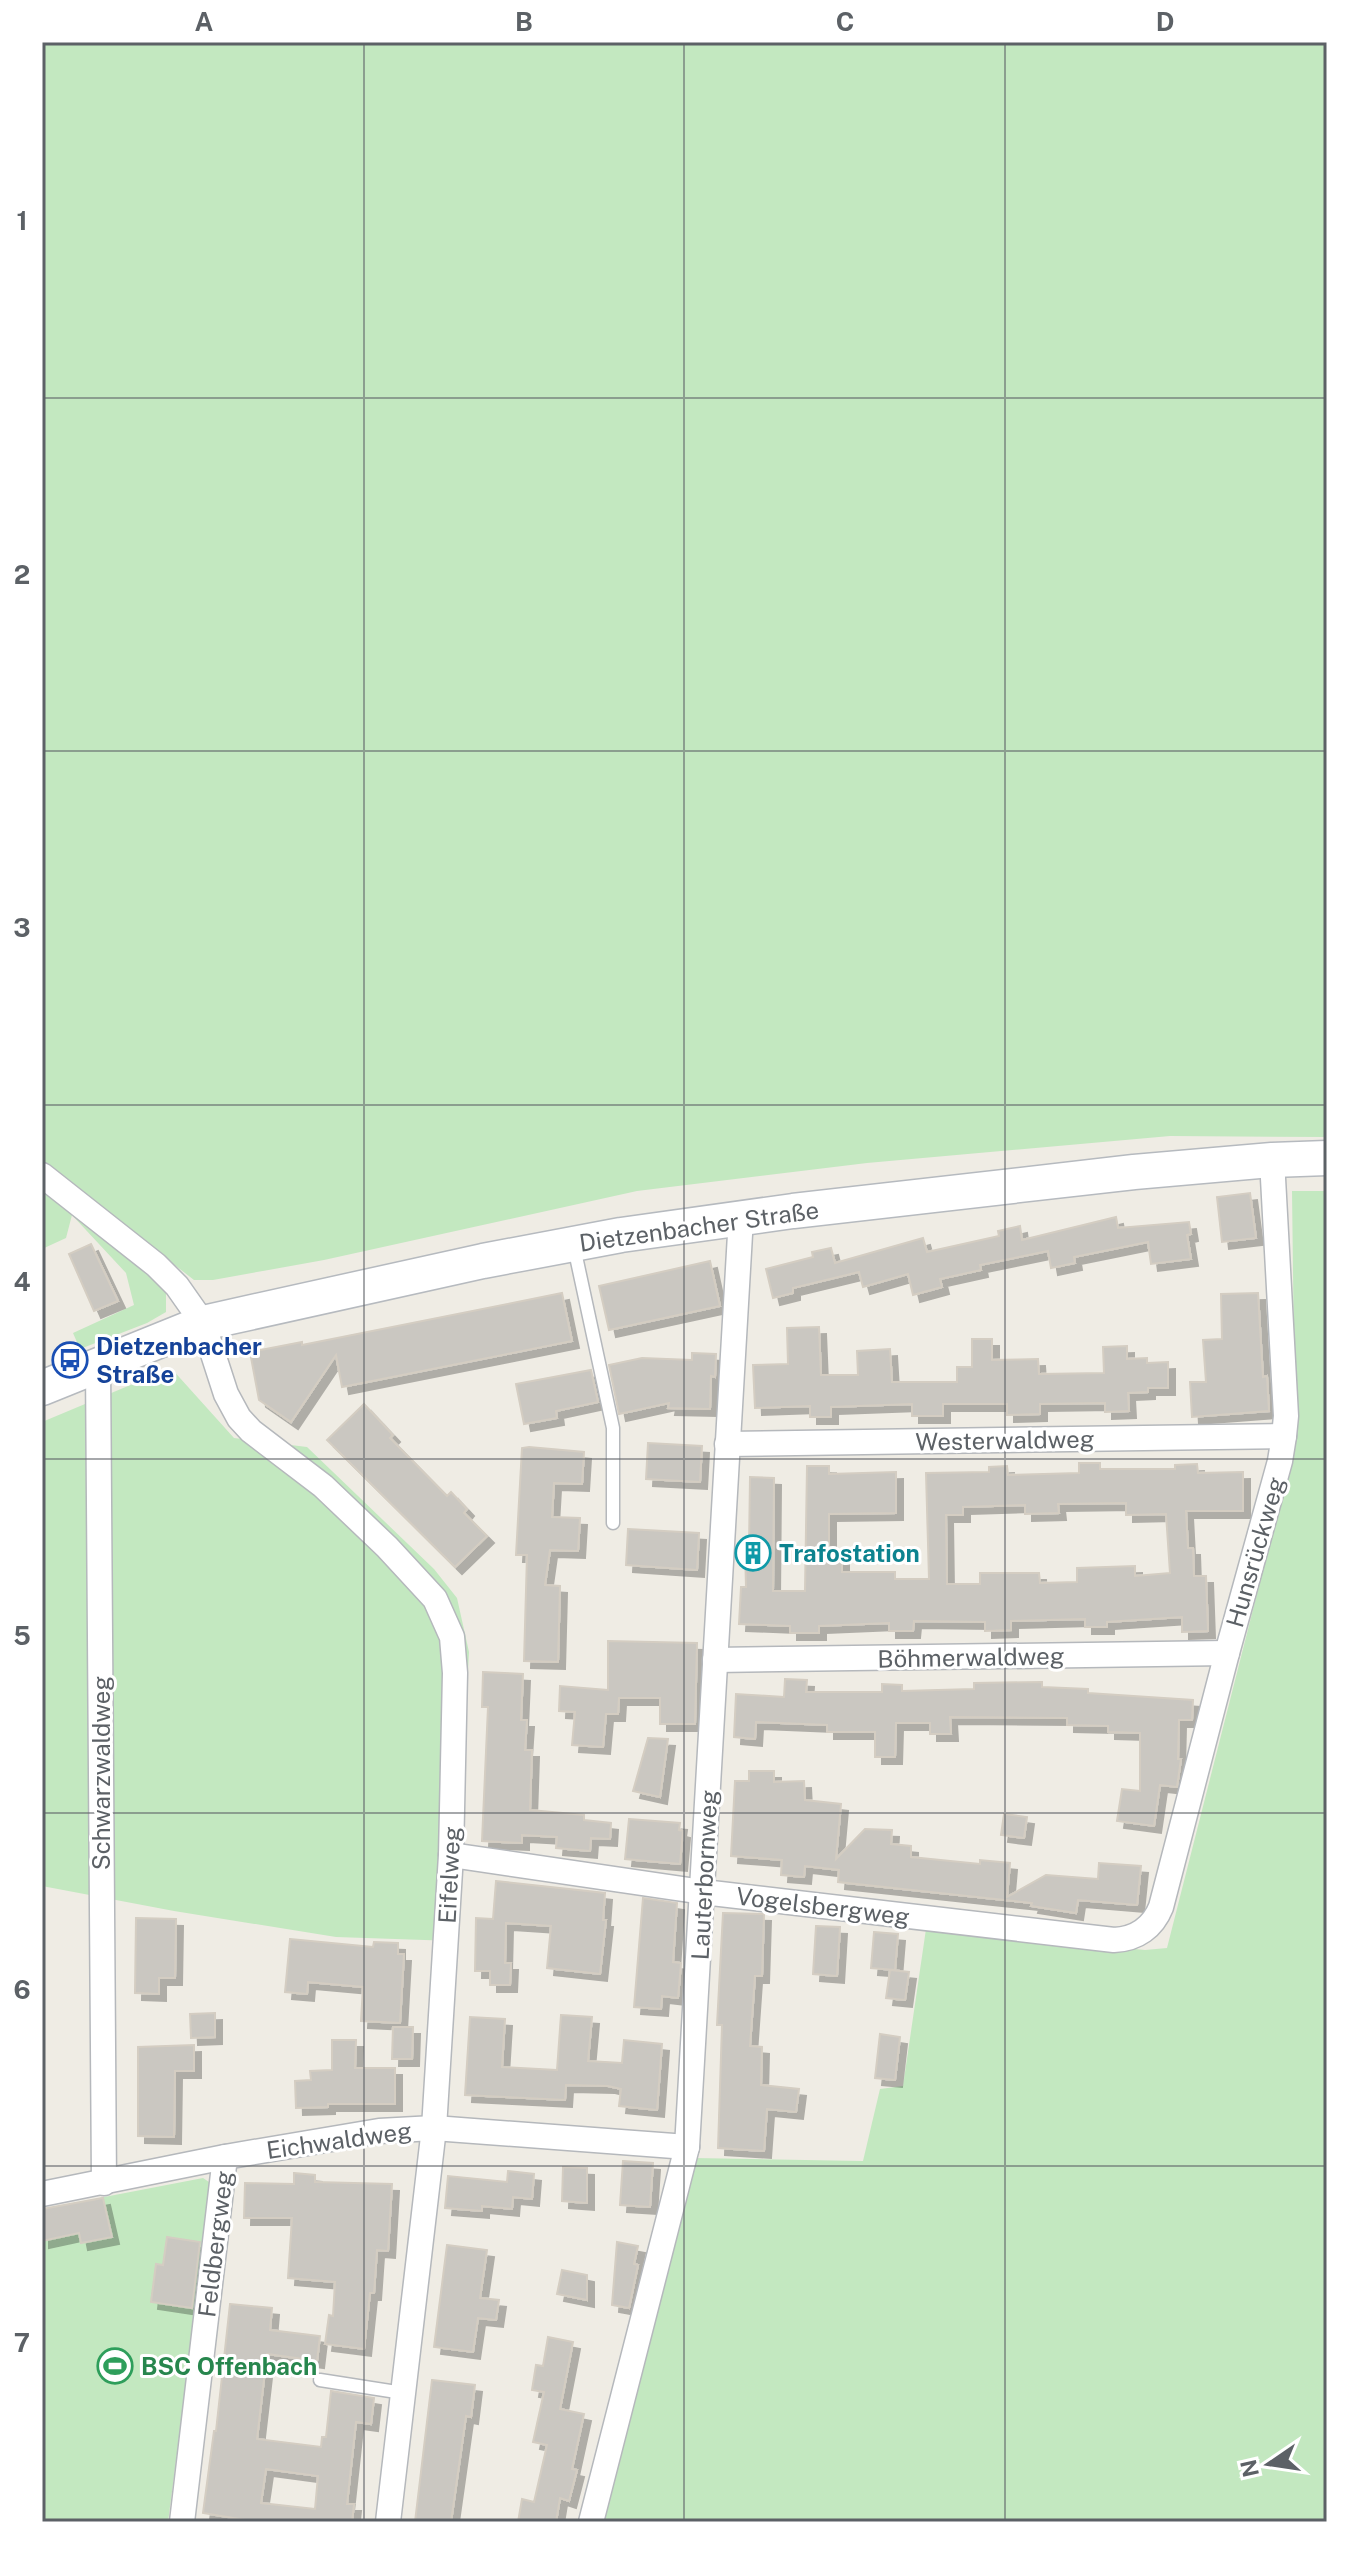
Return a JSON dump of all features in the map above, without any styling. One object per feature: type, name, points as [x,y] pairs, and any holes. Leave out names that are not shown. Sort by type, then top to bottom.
[{"type":"main road","name":"Dietzenbacher Straße","points":[[42,1388],[203,1323],[573,1244],[741,1217],[1134,1172],[1327,1158]]},
{"type":"street","name":"Hunsrückweg","points":[[1146,1929],[1155,1921],[1161,1907],[1280,1461],[1285,1390],[1272,1160]]},
{"type":"street","name":"Eifelweg","points":[[42,1175],[156,1265],[177,1286],[203,1323],[226,1394],[239,1418],[354,1514],[417,1578],[435,1599],[452,1637],[455,1673],[451,1855],[434,2128],[388,2522]]},
{"type":"street","name":"Lauterbornweg","points":[[591,2522],[687,2147],[741,1217]]},
{"type":"street","name":"Schwarzwaldweg","points":[[98,1364],[104,2183]]},
{"type":"street","name":"Westerwaldweg","points":[[727,1444],[1284,1436]]},
{"type":"street","name":"Böhmerwaldweg","points":[[715,1660],[1227,1653]]},
{"type":"street","name":"Vogelsbergweg","points":[[451,1855],[703,1892],[1114,1940],[1131,1937],[1146,1929]]},
{"type":"street","name":"Eichwaldweg","points":[[42,2194],[225,2157],[379,2131],[434,2128],[687,2147]]},
{"type":"street","name":"Feldbergweg","points":[[182,2522],[225,2157]]},
{"type":"lane","points":[[573,1244],[613,1428],[613,1523]]},
{"type":"lane","points":[[320,2380],[403,2393]]},
{"type":"green space","points":[[42,42],[1327,42],[1327,1137],[1170,1136],[867,1163],[637,1191],[324,1260],[213,1280],[194,1280],[42,1162]]},
{"type":"green space","points":[[42,1186],[114,1241],[113,1247],[146,1270],[166,1289],[166,1312],[147,1323],[80,1349],[73,1333],[134,1305],[126,1273],[72,1215],[66,1238],[42,1249]]},
{"type":"green space","points":[[1292,1191],[1327,1191],[1327,2522],[596,2522],[695,2158],[863,2161],[880,2089],[903,2086],[926,1929],[1145,1950],[1167,1948],[1289,1468],[1295,1432]]},
{"type":"green space","points":[[171,1368],[234,1438],[307,1447],[434,1569],[457,1598],[469,1652],[454,1941],[336,1937],[42,1886],[42,1422]]},
{"type":"green space","name":"BSC Offenbach","points":[[203,2178],[212,2184],[168,2522],[42,2522],[42,2209]]},
{"type":"building","points":[[1250,1193],[1256,1238],[1222,1242],[1217,1197]]},
{"type":"building","points":[[1116,1217],[1118,1228],[1189,1222],[1191,1234],[1187,1235],[1191,1259],[1151,1264],[1148,1242],[1074,1257],[1075,1263],[1051,1268],[1048,1251],[980,1265],[981,1270],[940,1279],[942,1287],[913,1295],[908,1274],[863,1287],[859,1272],[793,1288],[793,1293],[773,1298],[766,1269],[813,1257],[812,1252],[831,1248],[835,1263],[923,1238],[927,1252],[999,1236],[998,1231],[1020,1226],[1022,1240]]},
{"type":"building","points":[[91,1244],[118,1301],[94,1311],[69,1254]]},
{"type":"building","points":[[710,1261],[720,1306],[609,1330],[599,1286]]},
{"type":"building","points":[[562,1293],[572,1341],[342,1387],[336,1355],[291,1422],[259,1400],[250,1352],[302,1342],[302,1345]]},
{"type":"building","points":[[1258,1293],[1263,1377],[1267,1376],[1269,1411],[1192,1417],[1190,1382],[1206,1382],[1203,1340],[1222,1339],[1221,1294]]},
{"type":"building","points":[[819,1327],[821,1375],[858,1375],[857,1351],[890,1349],[892,1382],[957,1382],[957,1367],[972,1367],[972,1339],[992,1339],[992,1360],[1038,1359],[1039,1374],[1104,1373],[1103,1347],[1127,1346],[1127,1359],[1147,1358],[1147,1363],[1168,1362],[1168,1388],[1148,1388],[1148,1392],[1128,1393],[1129,1411],[1105,1412],[1105,1403],[1040,1404],[1040,1414],[1007,1415],[1007,1404],[943,1404],[943,1416],[912,1416],[912,1404],[831,1407],[831,1417],[810,1417],[810,1406],[755,1408],[753,1365],[788,1364],[787,1328]]},
{"type":"building","points":[[692,1353],[716,1354],[715,1377],[711,1376],[710,1409],[668,1408],[669,1403],[619,1414],[609,1365],[642,1358],[692,1360]]},
{"type":"building","points":[[591,1370],[598,1402],[556,1411],[557,1418],[524,1424],[516,1384]]},
{"type":"building","points":[[364,1404],[393,1435],[390,1438],[447,1496],[451,1492],[467,1509],[464,1513],[487,1536],[455,1567],[327,1440]]},
{"type":"building","points":[[648,1443],[702,1446],[700,1482],[646,1479]]},
{"type":"building","points":[[522,1448],[584,1452],[582,1484],[554,1483],[552,1517],[580,1518],[578,1551],[550,1550],[545,1585],[560,1586],[558,1662],[524,1661],[527,1555],[516,1555]]},
{"type":"building","points":[[1079,1463],[1100,1463],[1100,1469],[1175,1469],[1175,1465],[1197,1464],[1198,1473],[1243,1472],[1243,1511],[1186,1511],[1188,1548],[1193,1548],[1194,1576],[1206,1576],[1208,1631],[1182,1632],[1182,1617],[1107,1622],[1107,1627],[1085,1627],[1085,1619],[1011,1621],[1011,1630],[985,1631],[985,1622],[914,1621],[913,1631],[889,1631],[889,1623],[819,1626],[819,1633],[790,1633],[790,1626],[739,1624],[741,1587],[746,1587],[745,1548],[749,1548],[750,1477],[774,1478],[773,1591],[805,1591],[807,1466],[829,1466],[829,1474],[896,1472],[896,1513],[829,1514],[829,1551],[842,1551],[842,1572],[895,1572],[895,1579],[929,1579],[926,1473],[989,1472],[989,1467],[1007,1466],[1008,1475],[1079,1473]],"holes":[[[1126,1503],[1126,1515],[1166,1514],[1170,1573],[1135,1576],[1135,1566],[1077,1568],[1077,1582],[1040,1583],[1039,1573],[980,1573],[980,1584],[947,1584],[946,1515],[963,1515],[963,1507],[1025,1505],[1025,1514],[1059,1513],[1058,1504]]]},
{"type":"building","points":[[628,1529],[699,1533],[697,1570],[626,1565]]},
{"type":"building","points":[[608,1641],[697,1643],[695,1724],[660,1724],[660,1698],[619,1698],[618,1714],[606,1714],[603,1747],[572,1745],[575,1712],[559,1711],[560,1686],[608,1690]]},
{"type":"building","points":[[483,1672],[523,1674],[521,1720],[527,1720],[525,1750],[532,1750],[530,1810],[584,1815],[584,1820],[611,1823],[610,1839],[591,1838],[590,1851],[556,1848],[557,1837],[522,1835],[522,1843],[482,1841],[488,1707],[482,1707]]},
{"type":"building","points":[[785,1679],[807,1680],[806,1692],[882,1692],[882,1684],[902,1685],[902,1691],[974,1689],[974,1683],[1042,1682],[1042,1687],[1088,1689],[1088,1693],[1193,1700],[1192,1720],[1179,1720],[1178,1759],[1181,1759],[1177,1787],[1160,1785],[1154,1826],[1117,1821],[1122,1789],[1140,1791],[1140,1733],[1108,1732],[1108,1726],[1067,1725],[1067,1718],[950,1717],[951,1734],[930,1734],[930,1723],[896,1723],[895,1757],[875,1757],[875,1732],[827,1732],[827,1725],[756,1722],[755,1739],[734,1737],[736,1694],[784,1697]]},
{"type":"building","points":[[648,1738],[668,1739],[660,1797],[633,1791]]},
{"type":"building","points":[[749,1771],[774,1771],[774,1782],[804,1781],[805,1800],[841,1804],[836,1859],[865,1829],[892,1830],[891,1844],[911,1846],[911,1857],[980,1864],[980,1860],[1010,1863],[1007,1897],[1046,1875],[1098,1879],[1099,1863],[1141,1866],[1137,1905],[1078,1900],[1076,1913],[1031,1906],[1032,1903],[838,1882],[839,1870],[805,1866],[804,1877],[781,1875],[782,1860],[731,1856],[735,1781],[749,1781]]},
{"type":"building","points":[[1004,1814],[1027,1817],[1024,1838],[1001,1835]]},
{"type":"building","points":[[629,1819],[680,1823],[679,1830],[683,1831],[680,1864],[625,1859]]},
{"type":"building","points":[[496,1881],[605,1893],[603,1920],[606,1920],[600,1974],[547,1968],[551,1926],[506,1923],[505,1963],[511,1963],[510,1985],[490,1985],[490,1971],[475,1971],[476,1918],[493,1919]]},
{"type":"building","points":[[643,1898],[677,1903],[673,1962],[681,1963],[678,1998],[662,1996],[661,2009],[634,2007]]},
{"type":"building","points":[[723,1913],[764,1914],[762,1976],[755,1976],[750,2046],[762,2047],[761,2085],[799,2089],[796,2112],[767,2109],[764,2151],[718,2148],[722,2025],[717,2025]]},
{"type":"building","points":[[136,1918],[176,1919],[175,1978],[159,1978],[159,1994],[135,1993]]},
{"type":"building","points":[[816,1926],[840,1927],[837,1976],[813,1974]]},
{"type":"building","points":[[874,1932],[898,1934],[895,1970],[871,1968]]},
{"type":"building","points":[[290,1939],[373,1947],[374,1942],[398,1943],[398,1954],[404,1954],[400,2023],[361,2021],[363,1987],[308,1982],[307,1994],[285,1992]]},
{"type":"building","points":[[890,1970],[909,1972],[905,2000],[886,1998]]},
{"type":"building","points":[[215,2013],[215,2037],[191,2038],[190,2014]]},
{"type":"building","points":[[561,2015],[592,2017],[588,2061],[622,2063],[624,2040],[662,2044],[657,2110],[619,2106],[621,2089],[608,2086],[566,2085],[565,2100],[465,2095],[470,2017],[505,2019],[502,2067],[557,2070]]},
{"type":"building","points":[[393,2027],[413,2027],[412,2059],[392,2059]]},
{"type":"building","points":[[880,2034],[900,2037],[895,2080],[875,2078]]},
{"type":"building","points":[[332,2040],[356,2040],[355,2068],[395,2068],[395,2104],[328,2104],[328,2107],[296,2108],[295,2081],[311,2080],[310,2071],[332,2070]]},
{"type":"building","points":[[194,2045],[194,2071],[175,2071],[174,2137],[138,2136],[138,2047]]},
{"type":"building","points":[[623,2161],[653,2163],[650,2207],[620,2205]]},
{"type":"building","points":[[563,2167],[587,2168],[587,2203],[562,2201]]},
{"type":"building","points":[[508,2171],[534,2174],[532,2199],[513,2197],[512,2209],[482,2206],[482,2211],[445,2208],[448,2176],[507,2182]]},
{"type":"building","points":[[294,2173],[315,2175],[315,2182],[392,2184],[388,2251],[377,2250],[374,2293],[370,2293],[364,2349],[325,2344],[329,2315],[333,2316],[335,2282],[288,2278],[292,2218],[244,2218],[245,2183],[294,2184]]},
{"type":"building","points":[[103,2198],[112,2237],[81,2243],[79,2233],[42,2241],[42,2209]]},
{"type":"building","points":[[167,2237],[200,2242],[192,2308],[151,2302],[156,2264],[163,2265]]},
{"type":"building","points":[[617,2242],[638,2246],[634,2264],[638,2265],[629,2308],[612,2305]]},
{"type":"building","points":[[447,2245],[487,2250],[480,2298],[499,2300],[496,2320],[478,2318],[473,2352],[434,2347]]},
{"type":"building","points":[[562,2270],[587,2275],[587,2300],[557,2294]]},
{"type":"building","points":[[230,2304],[272,2308],[270,2330],[320,2336],[317,2361],[267,2354],[257,2439],[321,2447],[322,2437],[326,2437],[331,2391],[374,2398],[371,2424],[356,2422],[347,2504],[354,2504],[352,2522],[258,2522],[203,2513]],"holes":[[[266,2469],[318,2476],[315,2509],[261,2503]]]},
{"type":"building","points":[[548,2337],[573,2342],[560,2409],[584,2414],[572,2469],[577,2470],[569,2501],[560,2498],[556,2522],[518,2522],[522,2499],[534,2502],[547,2445],[533,2442],[544,2392],[532,2390],[536,2365],[543,2366]]},
{"type":"building","points":[[432,2380],[475,2385],[471,2417],[466,2416],[451,2522],[415,2522]]},
{"type":"place","name":"Dietzenbacher Straße","points":[[70,1360]]},
{"type":"place","name":"Trafostation","points":[[753,1553]]},
{"type":"place","name":"BSC Offenbach","points":[[115,2366]]}]
